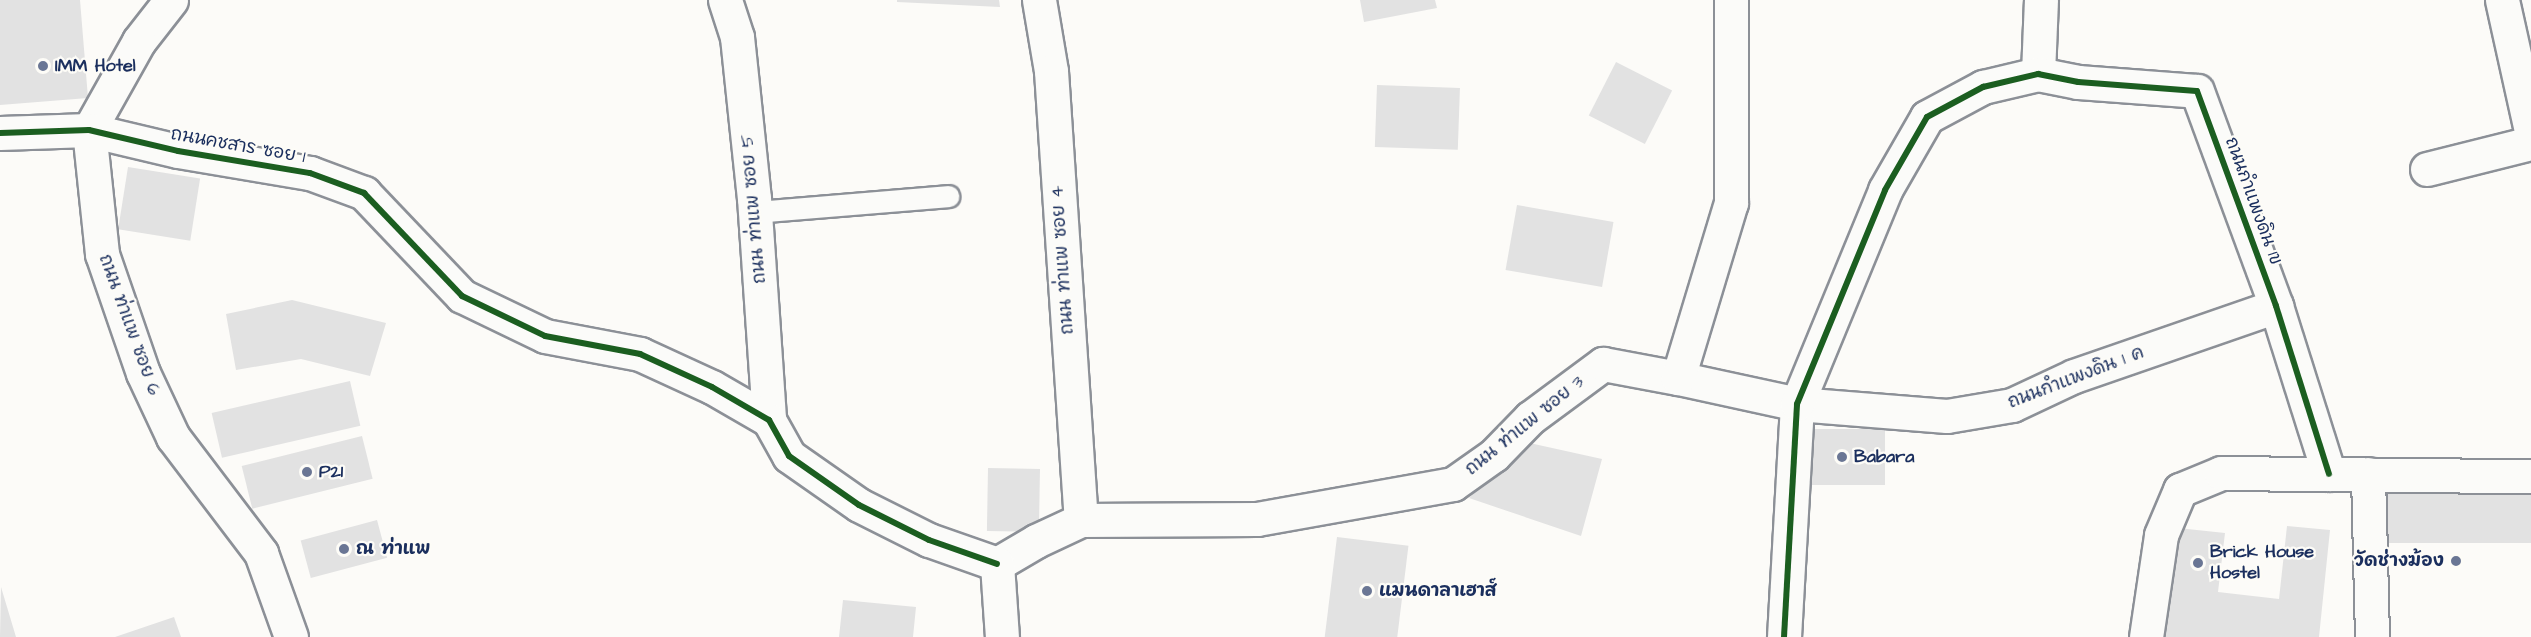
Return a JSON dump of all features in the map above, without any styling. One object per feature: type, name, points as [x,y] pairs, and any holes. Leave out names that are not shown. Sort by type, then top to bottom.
[{"type":"street","points":[[89,130],[138,41],[171,0]]},
{"type":"street","name":"ถนน ท่าแพ ซอย 5","points":[[724,0],[737,37],[755,212],[769,420]]},
{"type":"street","name":"ถนน ท่าแพ ซอย 4","points":[[1039,0],[1051,71],[1081,520]]},
{"type":"street","points":[[1678,378],[1731,203],[1731,0]]},
{"type":"street","points":[[1784,637],[1797,404],[1885,190],[1927,117],[1983,87],[2038,74],[2041,0]]},
{"type":"street","points":[[2502,0],[2531,130]]},
{"type":"street","name":"ถนนกำแพงดิน 1ข","points":[[2038,74],[2078,82],[2197,91],[2276,306],[2329,474]]},
{"type":"street","name":"ถนนคชสาร ซอย 1","points":[[0,133],[89,130],[178,151],[310,173],[364,193],[462,296],[545,336],[640,354],[712,387],[769,420]]},
{"type":"street","name":"ถนน ท่าแพ ซอย 6","points":[[89,130],[102,254],[143,373],[173,437],[261,553],[291,637]]},
{"type":"street","points":[[2427,169],[2531,143]]},
{"type":"street","name":"ถนนกำแพงดิน 1 ค","points":[[1678,378],[1797,404],[1947,416],[2012,405],[2074,376],[2276,306]]},
{"type":"street","name":"ถนน ท่าแพ ซอย 3","points":[[997,564],[1036,541],[1081,520],[1257,519],[1453,484],[1494,455],[1530,418],[1603,364],[1678,378]]},
{"type":"street","points":[[769,420],[789,456],[859,505],[929,540],[997,564],[1002,637]]},
{"type":"street","points":[[2146,637],[2161,535],[2180,489],[2221,473],[2531,476]]},
{"type":"street","points":[[2368,474],[2372,637]]},
{"type":"lane","points":[[755,212],[948,196]]},
{"type":"building","name":"IMM Hotel","points":[[0,0],[80,0],[88,98],[0,105]]},
{"type":"building","points":[[897,0],[999,0],[1000,7],[897,2]]},
{"type":"building","points":[[1360,0],[1435,0],[1437,8],[1364,22]]},
{"type":"building","points":[[1616,62],[1672,91],[1645,144],[1589,115]]},
{"type":"building","points":[[1377,85],[1460,88],[1458,150],[1375,147]]},
{"type":"building","points":[[128,167],[200,178],[190,241],[118,229]]},
{"type":"building","points":[[1517,205],[1614,222],[1602,287],[1506,270]]},
{"type":"building","points":[[292,300],[386,323],[370,376],[301,359],[236,370],[226,314]]},
{"type":"building","points":[[350,381],[360,426],[222,458],[212,413]]},
{"type":"building","name":"Babara","points":[[1799,429],[1885,429],[1885,485],[1799,485]]},
{"type":"building","name":"P21","points":[[362,436],[373,479],[252,509],[242,466]]},
{"type":"building","points":[[1525,442],[1602,459],[1581,536],[1469,498]]},
{"type":"building","points":[[988,468],[1040,469],[1039,532],[987,531]]},
{"type":"building","points":[[2388,490],[2531,490],[2531,543],[2388,543]]},
{"type":"building","name":"ณ ท่าแพ","points":[[377,520],[387,558],[311,578],[301,540]]},
{"type":"building","name":"Brick House Hostel","points":[[2287,526],[2330,530],[2319,637],[2165,637],[2178,528],[2225,533],[2218,592],[2279,599]]},
{"type":"building","name":"แมนดาลาเฮาส์","points":[[1337,537],[1408,546],[1397,637],[1325,637]]},
{"type":"building","points":[[1,587],[16,637],[0,637]]},
{"type":"building","points":[[843,600],[916,607],[913,637],[839,637]]},
{"type":"building","points":[[174,617],[181,637],[115,637]]},
{"type":"cycle path","points":[[1784,637],[1797,404],[1885,190],[1927,117],[1983,87],[2038,74],[2078,82],[2197,91],[2276,306],[2329,474]]},
{"type":"cycle path","points":[[0,133],[89,130],[178,151],[310,173],[364,193],[462,296],[545,336],[640,354],[712,387],[769,420],[789,456],[859,505],[929,540],[997,564]]},
{"type":"place","name":"IMM Hotel","points":[[43,66]]},
{"type":"place","name":"Babara","points":[[1842,457]]},
{"type":"place","name":"P21","points":[[307,472]]},
{"type":"place","name":"ณ ท่าแพ","points":[[344,549]]},
{"type":"place","name":"วัดช่างฆ้อง","points":[[2456,561]]},
{"type":"place","name":"Brick House Hostel","points":[[2198,563]]},
{"type":"place","name":"แมนดาลาเฮาส์","points":[[1367,591]]}]
